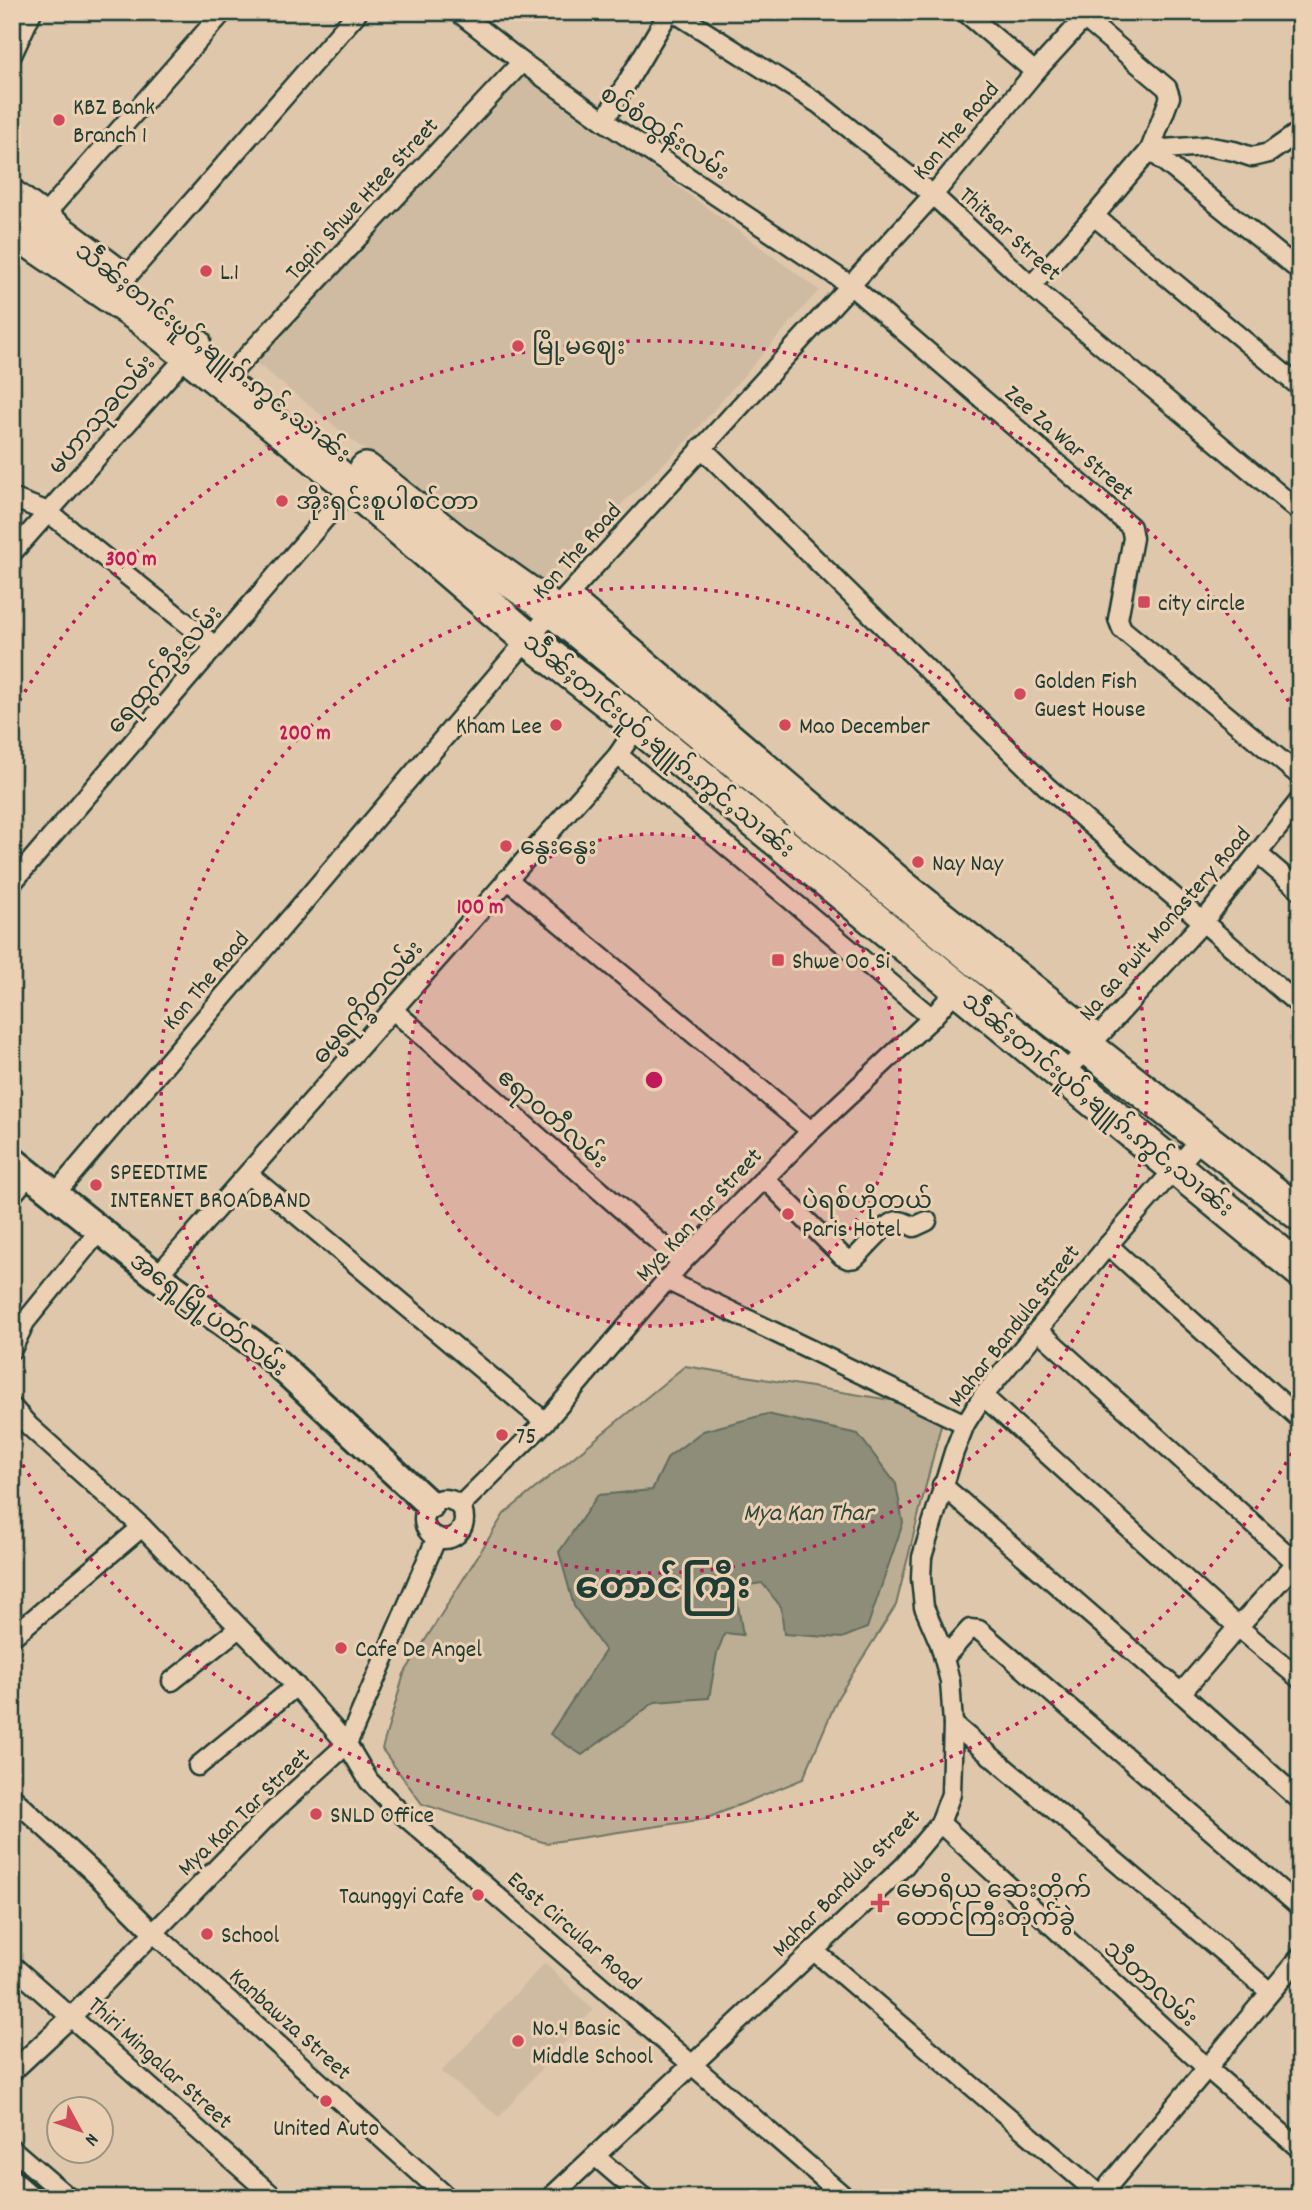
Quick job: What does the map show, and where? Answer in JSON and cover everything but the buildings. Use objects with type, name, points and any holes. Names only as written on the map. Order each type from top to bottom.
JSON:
[{"type":"highway","name":"သဵႅၼ်ႈတၢင်းပူဝ်ႇၶျူၵ်ႉဢွင်ႇသၢၼ်း","points":[[12,197],[27,223],[141,317],[236,368],[455,541],[562,603],[978,961],[1093,1042],[1202,1138],[1300,1214]]},
{"type":"highway","name":"သဵႅၼ်ႈတၢင်းပူဝ်ႇၶျူၵ်ႉဢွင်ႇသၢၼ်း","points":[[27,223],[124,280],[194,347],[528,639],[638,725],[1300,1270]]},
{"type":"street","points":[[12,55],[32,12]]},
{"type":"street","points":[[27,223],[223,12]]},
{"type":"street","points":[[124,280],[358,12]]},
{"type":"street","name":"စဝ်စံထွန်းလမ်း","points":[[458,12],[604,121],[850,285]]},
{"type":"street","points":[[604,121],[668,12]]},
{"type":"street","name":"Thitsar Street","points":[[674,12],[819,104],[933,195],[1031,286],[1300,512]]},
{"type":"street","points":[[965,12],[1035,72]]},
{"type":"street","points":[[1031,286],[1150,150],[1170,97],[1167,89],[1087,14]]},
{"type":"street","name":"Kon The Road","points":[[55,1194],[528,639],[933,195],[1087,14]]},
{"type":"street","name":"Tapin Shwe Htee Street","points":[[236,368],[522,62]]},
{"type":"street","points":[[1150,150],[1206,146],[1252,157],[1269,153],[1300,134]]},
{"type":"street","points":[[1150,150],[1300,271]]},
{"type":"street","points":[[1094,216],[1300,387]]},
{"type":"street","name":"Zee Za War Street","points":[[850,285],[1131,527],[1133,538],[1118,619],[1122,629],[1300,776]]},
{"type":"street","name":"မဟာသုခလမ်း","points":[[12,553],[194,347]]},
{"type":"street","points":[[701,447],[1046,786],[1300,1006]]},
{"type":"street","name":"ရေထွက်ဦးလမ်း","points":[[12,883],[352,487]]},
{"type":"street","points":[[12,498],[48,512],[215,646]]},
{"type":"street","points":[[562,603],[909,883],[1093,1042]]},
{"type":"street","name":"ဓမ္မရက္ခိတလမ်း","points":[[156,1276],[618,755],[638,725]]},
{"type":"street","points":[[618,755],[932,1017]]},
{"type":"street","name":"Na Ga Pwit Monastery Road","points":[[1062,1076],[1203,922],[1300,800]]},
{"type":"street","points":[[1258,854],[1300,890]]},
{"type":"street","points":[[508,878],[811,1131]]},
{"type":"street","name":"Mya Kan Tar Street","points":[[460,1506],[545,1422],[682,1262],[811,1131],[932,1017],[978,961]]},
{"type":"street","name":"ဧရာဝတီလမ်း","points":[[393,1010],[682,1262]]},
{"type":"street","name":"Mahar Bandula Street","points":[[550,2198],[904,1866],[940,1823],[951,1794],[953,1724],[950,1681],[940,1644],[924,1607],[922,1558],[942,1485],[965,1424],[983,1396],[1108,1245],[1202,1138]]},
{"type":"street","points":[[12,1195],[21,1167]]},
{"type":"street","name":"အရှေ့မြို့ပတ်လမ်း","points":[[21,1167],[156,1276],[265,1352],[430,1505]]},
{"type":"street","points":[[248,1174],[545,1422]]},
{"type":"street","points":[[764,1178],[848,1259],[855,1258],[894,1222],[902,1221],[914,1227],[927,1221]]},
{"type":"street","points":[[12,1349],[25,1322],[100,1230]]},
{"type":"street","points":[[1108,1245],[1300,1419]]},
{"type":"street","points":[[666,1280],[965,1424]]},
{"type":"street","points":[[1038,1330],[1298,1564],[1238,1627],[1181,1693]]},
{"type":"street","points":[[983,1396],[1238,1627],[1300,1679]]},
{"type":"street","name":"East Circular Road","points":[[12,1407],[29,1426],[142,1527],[296,1686],[347,1744],[369,1781],[402,1814],[846,2198]]},
{"type":"street","points":[[942,1485],[1300,1800]]},
{"type":"street","points":[[442,1499],[449,1499],[460,1506],[464,1519],[460,1531],[449,1538],[437,1537],[427,1529],[426,1510],[430,1505],[442,1499]]},
{"type":"street","points":[[12,1637],[142,1527]]},
{"type":"street","name":"Mya Kan Tar Street","points":[[12,2072],[72,2016],[268,1816],[347,1744],[437,1537]]},
{"type":"street","points":[[172,1681],[239,1628]]},
{"type":"street","points":[[944,1658],[970,1629],[979,1630],[1300,1907]]},
{"type":"street","points":[[198,1766],[296,1686]]},
{"type":"street","points":[[953,1724],[1270,1992]]},
{"type":"street","name":"Kanbawza Street","points":[[12,1797],[154,1933],[448,2198]]},
{"type":"street","name":"သီတာလမ်း","points":[[940,1823],[1207,2068],[1300,2149]]},
{"type":"street","points":[[813,1950],[1100,2197],[1300,1957]]},
{"type":"street","name":"Thiri Mingalar Street","points":[[12,1965],[275,2198]]},
{"type":"street","points":[[12,2149],[69,2198]]},
{"type":"street","points":[[595,2156],[644,2198]]},
{"type":"street","points":[[12,2179],[34,2198]]},
{"type":"shaded area","points":[[520,71],[819,290],[683,445],[535,587],[254,361]]},
{"type":"shaded area","points":[[685,1366],[945,1409],[896,1605],[838,1697],[803,1779],[705,1819],[546,1843],[422,1804],[382,1749],[404,1674],[504,1514]]},
{"type":"shaded area","name":"No.4 Basic Middle School","points":[[545,1963],[593,2010],[499,2117],[441,2072]]},
{"type":"water","name":"Mya Kan Thar","points":[[767,1414],[858,1434],[896,1484],[903,1523],[867,1628],[842,1638],[784,1634],[781,1607],[762,1583],[735,1587],[743,1635],[725,1633],[717,1653],[709,1698],[655,1702],[582,1755],[550,1734],[605,1651],[574,1606],[559,1552],[598,1495],[652,1490],[668,1457],[703,1431]]},
{"type":"place","name":"KBZ Bank Branch 1","points":[[59,120]]},
{"type":"place","name":"L.1","points":[[206,271]]},
{"type":"place","name":"မြို့မဈေး","points":[[518,346]]},
{"type":"place","name":"အိုးရှင်းစူပါစင်တာ","points":[[282,501]]},
{"type":"place","name":"city circle","points":[[1144,602]]},
{"type":"place","name":"Golden Fish Guest House","points":[[1020,694]]},
{"type":"place","name":"Kham Lee","points":[[556,725]]},
{"type":"place","name":"Mao December","points":[[785,725]]},
{"type":"place","name":"နွေးနွေး","points":[[506,846]]},
{"type":"place","name":"Nay Nay","points":[[918,862]]},
{"type":"place","name":"Shwe Oo Si","points":[[778,960]]},
{"type":"place","name":"SPEEDTIME INTERNET BROADBAND","points":[[96,1185]]},
{"type":"place","name":"ပဲရစ်ဟိုတယ် Paris Hotel","points":[[788,1214]]},
{"type":"place","name":"75","points":[[502,1435]]},
{"type":"place","name":"Cafe De Angel","points":[[341,1648]]},
{"type":"place","name":"SNLD Office","points":[[316,1814]]},
{"type":"place","name":"Taunggyi Cafe","points":[[478,1895]]},
{"type":"place","name":"မောရိယ ဆေးတိုက် တောင်ကြီးတိုက်ခွဲ","points":[[880,1903]]},
{"type":"place","name":"School","points":[[207,1934]]},
{"type":"place","name":"No.4 Basic Middle School","points":[[518,2041]]},
{"type":"place","name":"United Auto","points":[[326,2101]]},
{"type":"district","name":"တောင်ကြီး","points":[[663,1585]]}]
